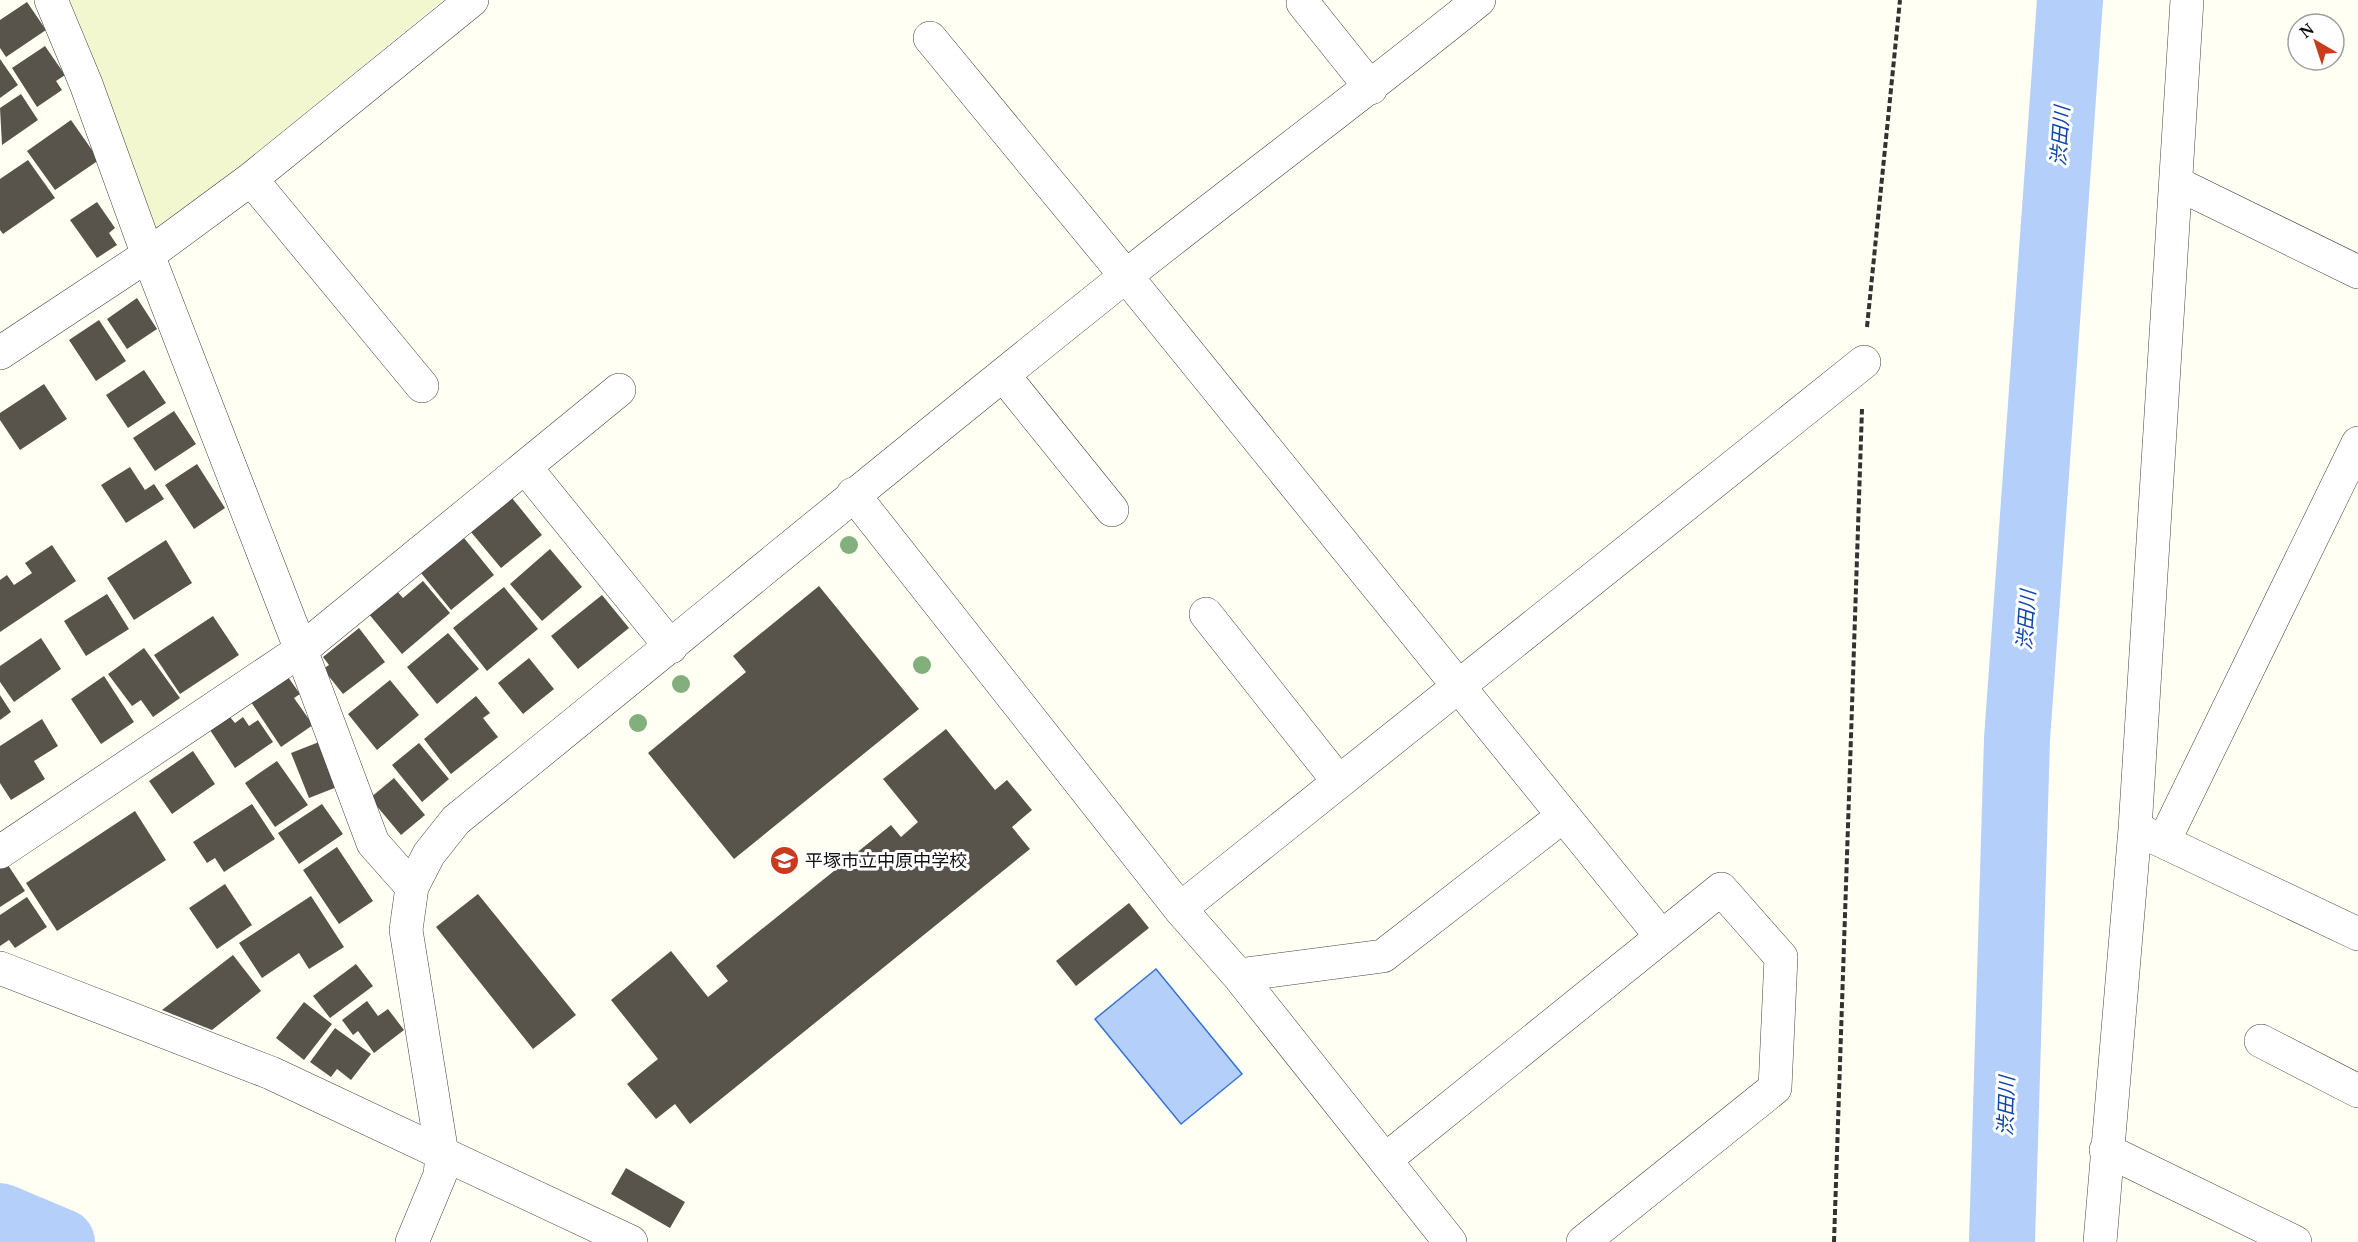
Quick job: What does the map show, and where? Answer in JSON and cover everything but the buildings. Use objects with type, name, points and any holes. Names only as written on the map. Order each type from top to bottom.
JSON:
[{"type":"street","points":[[51,0],[87,84],[148,255],[373,843],[412,887]]},
{"type":"street","points":[[0,353],[148,255],[251,179],[472,0]]},
{"type":"street","points":[[1304,0],[1304,3],[1371,88]]},
{"type":"street","points":[[412,1242],[441,1164],[406,930],[412,887],[429,854],[456,820],[671,647],[853,494],[1004,376],[1126,276],[1371,88],[1479,0]]},
{"type":"street","points":[[2100,1242],[2106,1150],[2149,835],[2176,183],[2187,0]]},
{"type":"street","points":[[930,38],[1661,936]]},
{"type":"street","points":[[251,179],[422,386]]},
{"type":"street","points":[[2176,183],[2358,272]]},
{"type":"street","points":[[1180,909],[1457,685],[1864,362]]},
{"type":"street","points":[[1004,376],[1112,510]]},
{"type":"street","points":[[0,852],[301,650],[619,390]]},
{"type":"street","points":[[2149,835],[2358,443]]},
{"type":"street","points":[[525,468],[671,647]]},
{"type":"street","points":[[853,494],[1180,909],[1238,975],[1450,1242]]},
{"type":"street","points":[[1206,614],[1339,782]]},
{"type":"street","points":[[1238,975],[1383,956],[1563,816]]},
{"type":"street","points":[[2149,835],[2358,934]]},
{"type":"street","points":[[1385,1160],[1721,889],[1781,957],[1775,1088],[1583,1242]]},
{"type":"street","points":[[0,968],[271,1073],[441,1164],[631,1242]]},
{"type":"street","points":[[2261,1041],[2358,1090]]},
{"type":"street","points":[[2106,1150],[2295,1242]]},
{"type":"path","points":[[1834,1242],[1864,362],[1900,0]]},
{"type":"green space","points":[[64,0],[443,0],[155,236]]},
{"type":"water","points":[[1156,969],[1242,1074],[1181,1124],[1095,1019]]},
{"type":"waterway","name":"渋田川","points":[[2002,1242],[2017,739],[2070,0]]},
{"type":"waterway","points":[[0,1216],[62,1242]]},
{"type":"place","name":"平塚市立中原中学校","points":[[784,861]]}]
